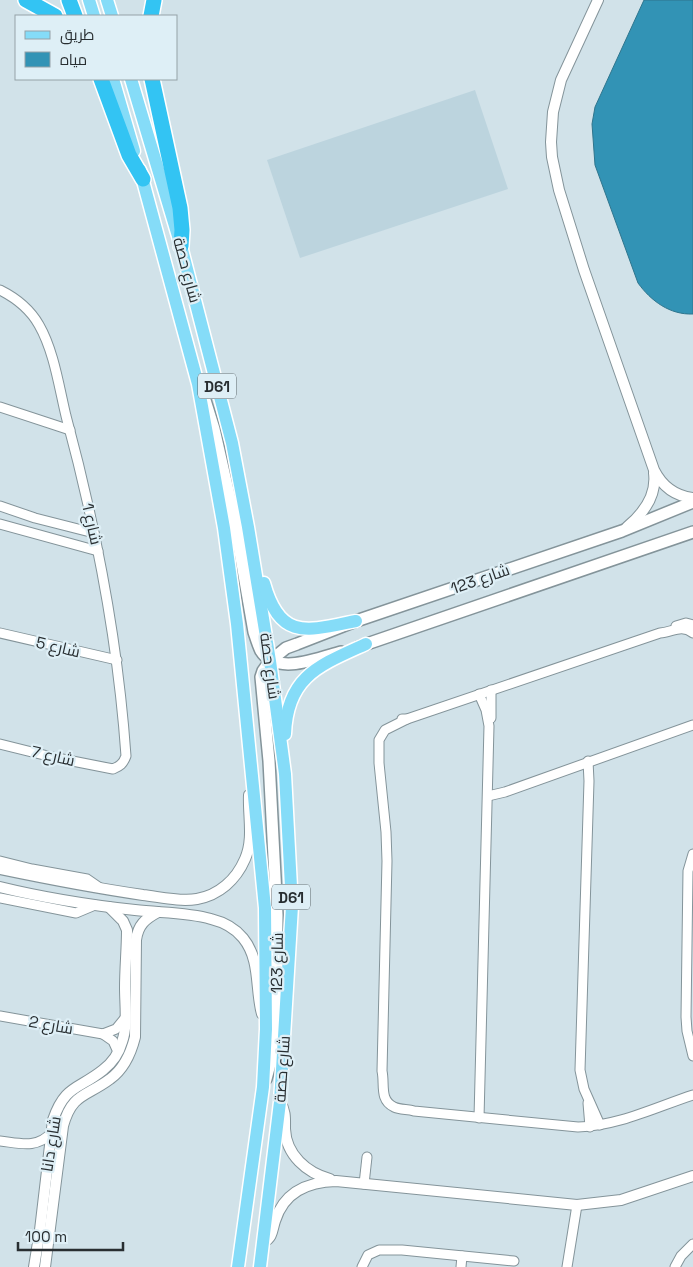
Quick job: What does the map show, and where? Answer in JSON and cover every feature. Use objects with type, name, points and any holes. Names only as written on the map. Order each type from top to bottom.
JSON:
[{"type":"highway","points":[[26,0],[53,15]]},
{"type":"highway","points":[[69,0],[76,15]]},
{"type":"highway","points":[[151,15],[154,0]]},
{"type":"highway","points":[[101,80],[129,155],[143,179]]},
{"type":"highway","points":[[152,80],[180,208],[181,246]]},
{"type":"main road","points":[[89,0],[94,15]]},
{"type":"main road","points":[[108,0],[112,15]]},
{"type":"main road","name":"شارع حصة","points":[[113,80],[143,179],[198,384],[224,528],[236,614],[265,908],[266,1029],[262,1087],[238,1267]]},
{"type":"main road","name":"شارع حصة","points":[[131,80],[181,246],[232,443],[270,660],[285,774],[292,906],[280,1102],[260,1267]]},
{"type":"main road","points":[[198,384],[210,414],[234,512],[254,632],[260,650],[270,660]]},
{"type":"main road","name":"شارع 123","points":[[262,1087],[272,1060],[277,994],[278,915],[270,761],[261,677],[270,660],[286,648],[356,621],[622,531],[693,502]]},
{"type":"main road","points":[[248,528],[267,595],[278,616],[296,627],[310,630],[356,621]]},
{"type":"main road","name":"شارع 123","points":[[270,660],[294,664],[302,663],[366,644],[693,532]]},
{"type":"main road","points":[[285,774],[287,713],[292,696],[302,681],[315,669],[366,644]]},
{"type":"street","points":[[598,0],[561,80],[553,112],[552,157],[559,190],[584,270],[654,470],[657,477],[667,488],[681,496],[693,498]]},
{"type":"street","name":"شارع 1","points":[[0,290],[21,303],[38,323],[48,347],[70,430],[98,551],[117,660],[126,756],[119,767],[113,769],[106,768]]},
{"type":"street","points":[[0,407],[70,430]]},
{"type":"street","points":[[622,531],[640,516],[648,504],[654,484],[654,470]]},
{"type":"street","points":[[0,506],[36,518],[94,533]]},
{"type":"street","points":[[0,524],[98,551]]},
{"type":"street","points":[[660,633],[683,623],[693,625]]},
{"type":"street","points":[[693,633],[687,629],[680,628],[660,633],[382,727],[376,733],[375,740],[379,763],[387,854],[382,1071],[379,1095],[383,1106],[393,1111],[414,1111],[566,1127],[590,1127],[693,1094]]},
{"type":"street","name":"شارع 5","points":[[0,633],[117,660]]},
{"type":"street","points":[[479,1118],[489,726],[492,708],[491,690]]},
{"type":"street","points":[[479,694],[486,710],[489,726]]},
{"type":"street","points":[[488,791],[505,792],[693,725]]},
{"type":"street","name":"شارع 7","points":[[0,744],[106,768]]},
{"type":"street","points":[[588,761],[589,780],[580,1060],[582,1079],[600,1125]]},
{"type":"street","points":[[577,766],[585,784],[587,799]]},
{"type":"street","points":[[0,870],[100,889],[184,900],[209,895],[225,886],[239,871],[245,859],[249,846],[249,802],[252,772]]},
{"type":"street","points":[[693,854],[688,871],[691,949],[686,1017],[688,1038],[693,1056]]},
{"type":"street","points":[[0,861],[32,869],[86,878],[100,889]]},
{"type":"street","points":[[0,876],[28,881],[43,878]]},
{"type":"street","points":[[0,887],[95,905],[209,918],[222,922],[243,938],[250,948],[255,961],[261,1011],[266,1029]]},
{"type":"street","points":[[0,898],[76,913],[95,905]]},
{"type":"street","name":"شارع دانا","points":[[45,1267],[66,1115],[72,1104],[81,1096],[111,1079],[127,1060],[135,1037],[126,930],[123,921],[109,907]]},
{"type":"street","name":"شارع دانا","points":[[34,1267],[55,1114],[64,1097],[73,1088],[104,1069],[118,1052],[122,1041],[137,931],[148,918],[158,912]]},
{"type":"street","name":"شارع 2","points":[[0,1016],[103,1034]]},
{"type":"street","points":[[103,1034],[116,1029],[125,1018]]},
{"type":"street","points":[[103,1034],[113,1041],[118,1052]]},
{"type":"street","points":[[588,1098],[590,1127]]},
{"type":"street","points":[[280,1102],[285,1112],[287,1139],[294,1155],[313,1173],[336,1181],[577,1205],[621,1200],[693,1176]]},
{"type":"street","points":[[0,1142],[32,1145],[43,1141],[51,1133]]},
{"type":"street","points":[[32,1145],[48,1159]]},
{"type":"street","points":[[364,1184],[367,1157]]},
{"type":"street","points":[[264,1242],[270,1237],[278,1212],[290,1196],[312,1184],[336,1181]]},
{"type":"street","points":[[567,1267],[577,1205]]},
{"type":"street","points":[[675,1267],[681,1256],[693,1244]]},
{"type":"street","points":[[360,1267],[362,1252],[370,1246],[377,1245],[397,1247],[402,1250],[514,1261]]},
{"type":"street","points":[[461,1267],[462,1256]]},
{"type":"shaded area","points":[[475,90],[508,189],[300,258],[267,160]]},
{"type":"water","points":[[644,0],[693,0],[693,314],[677,312],[662,306],[649,296],[638,283],[595,165],[592,124],[595,107]]}]
